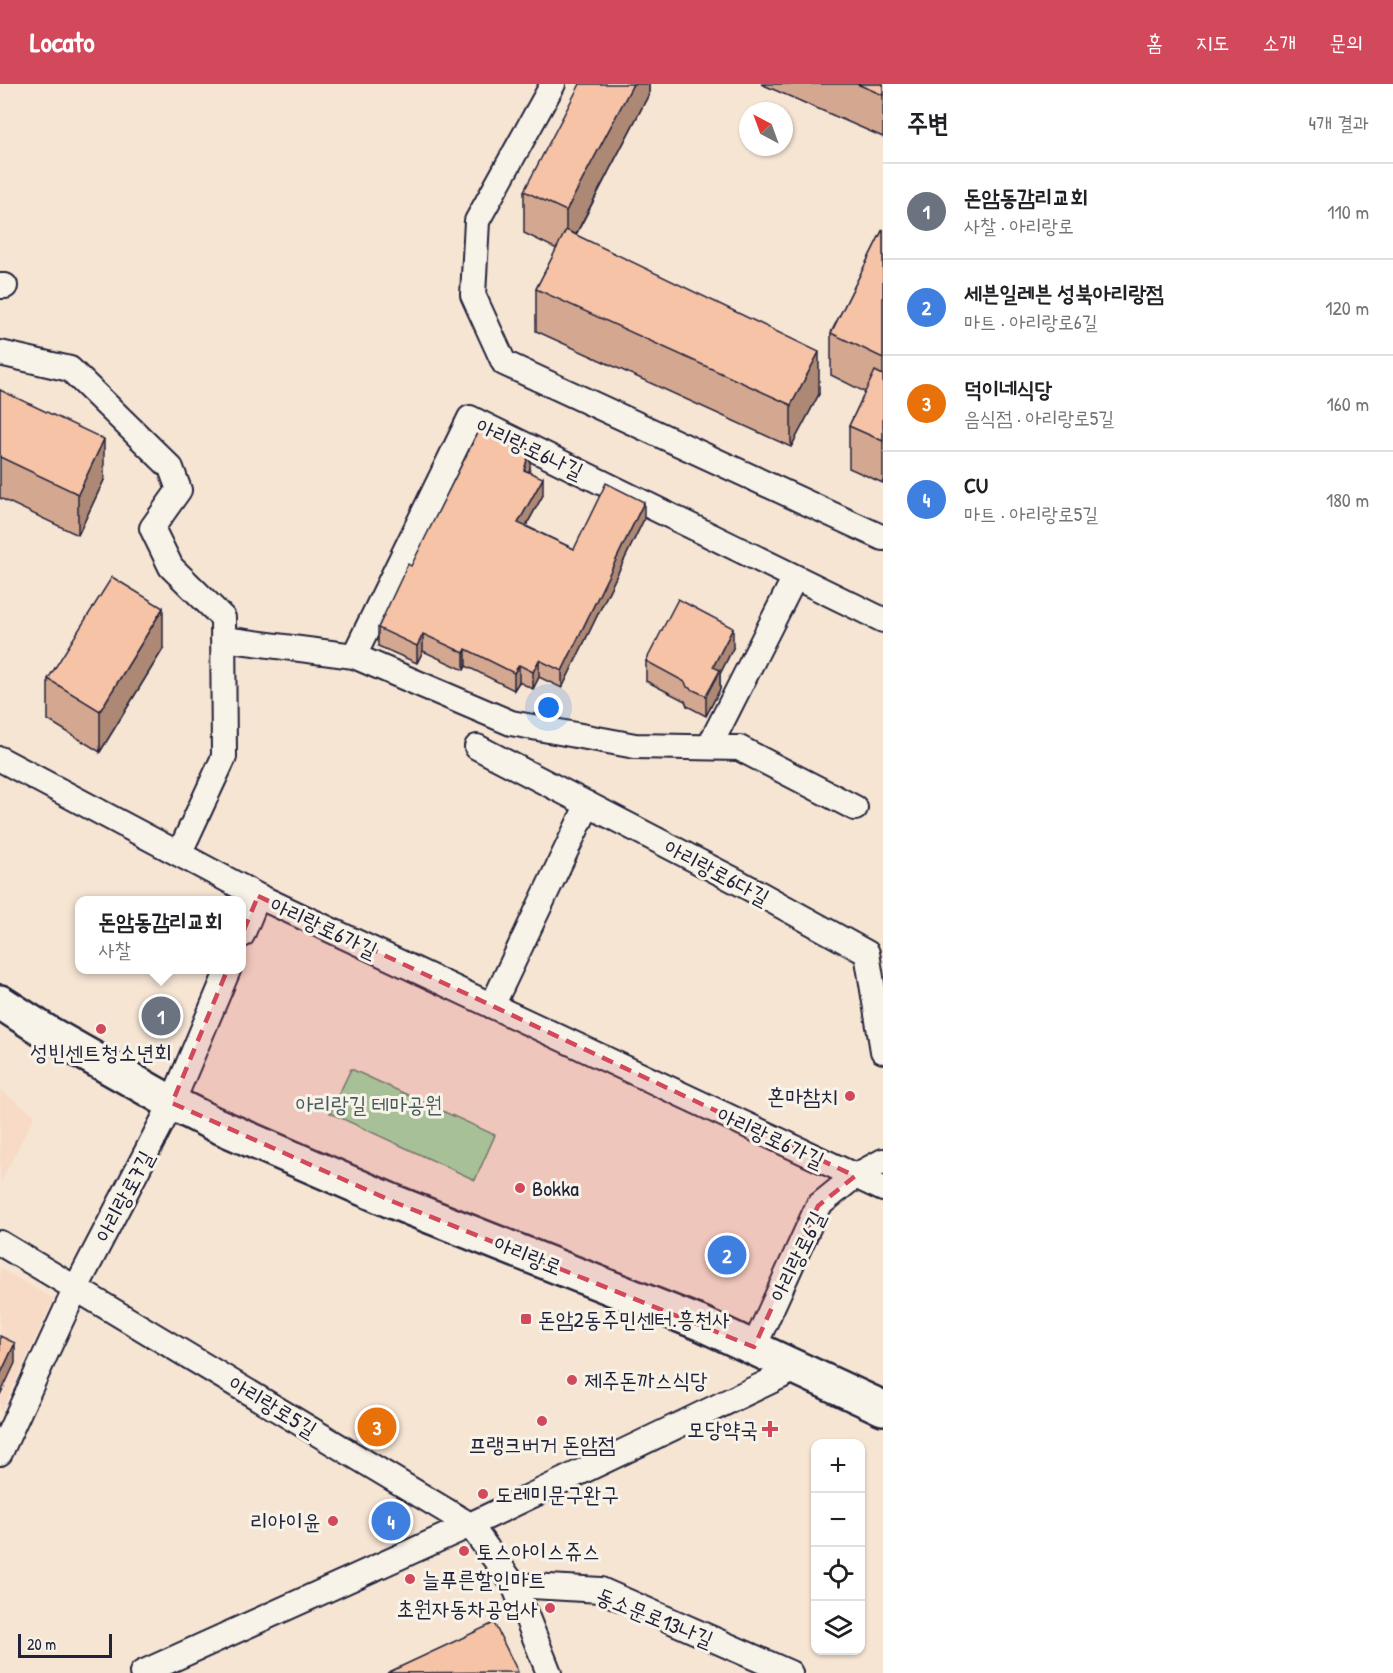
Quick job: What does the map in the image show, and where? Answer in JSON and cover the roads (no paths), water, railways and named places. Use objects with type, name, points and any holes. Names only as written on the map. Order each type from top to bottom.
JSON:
[{"type":"main road","name":"아리랑로","points":[[0,1002],[45,1031],[172,1103],[214,1124],[394,1202],[702,1324],[883,1408]]},
{"type":"street","points":[[553,84],[477,221],[473,294],[504,363],[883,538]]},
{"type":"street","points":[[0,353],[70,369],[171,468],[179,490],[152,528],[171,567],[223,618],[224,757],[178,854]]},
{"type":"street","name":"아리랑로6나길","points":[[354,656],[470,418],[883,620]]},
{"type":"street","points":[[710,747],[795,577]]},
{"type":"street","points":[[223,639],[354,656],[511,723],[635,746],[739,748],[855,808]]},
{"type":"street","name":"아리랑로6다길","points":[[477,747],[741,883],[867,953],[883,1051]]},
{"type":"street","name":"아리랑로6가길","points":[[0,759],[258,896],[883,1189]]},
{"type":"street","points":[[492,1006],[588,804]]},
{"type":"street","points":[[246,925],[258,896]]},
{"type":"street","points":[[172,1103],[226,974]]},
{"type":"street","name":"아리랑로7길","points":[[0,1453],[76,1288],[172,1103]]},
{"type":"street","name":"아리랑로6길","points":[[753,1347],[818,1206],[855,1176],[883,1161]]},
{"type":"street","points":[[0,1243],[76,1288]]},
{"type":"street","name":"아리랑로5길","points":[[76,1288],[470,1525]]},
{"type":"street","points":[[142,1673],[470,1525],[798,1368]]},
{"type":"street","points":[[470,1525],[514,1585],[549,1673]]},
{"type":"street","name":"동소문로13나길","points":[[514,1585],[601,1590],[790,1673]]},
{"type":"place","name":"돈암동감리교회","points":[[161,1016]]},
{"type":"place","name":"성빈센트청소년회","points":[[101,1029]]},
{"type":"place","name":"혼마참치","points":[[850,1096]]},
{"type":"place","name":"Bokka","points":[[520,1188]]},
{"type":"place","name":"세븐일레븐 성북아리랑점","points":[[727,1255]]},
{"type":"place","name":"돈암2동주민센터.흥천사","points":[[526,1319]]},
{"type":"place","name":"제주돈까스식당","points":[[572,1380]]},
{"type":"place","name":"프랭크버거 돈암점","points":[[542,1421]]},
{"type":"place","name":"덕이네식당","points":[[377,1427]]},
{"type":"place","name":"모당약국","points":[[770,1429]]},
{"type":"place","name":"도레미문구완구","points":[[483,1494]]},
{"type":"place","name":"리아이윤","points":[[333,1521]]},
{"type":"place","name":"CU","points":[[391,1521]]},
{"type":"place","name":"토스아이스쥬스","points":[[464,1551]]},
{"type":"place","name":"늘푸른할인마트","points":[[410,1579]]},
{"type":"place","name":"초원자동차공업사","points":[[550,1608]]},
{"type":"park label","name":"아리랑길 테마공원","points":[[369,1104]]}]
